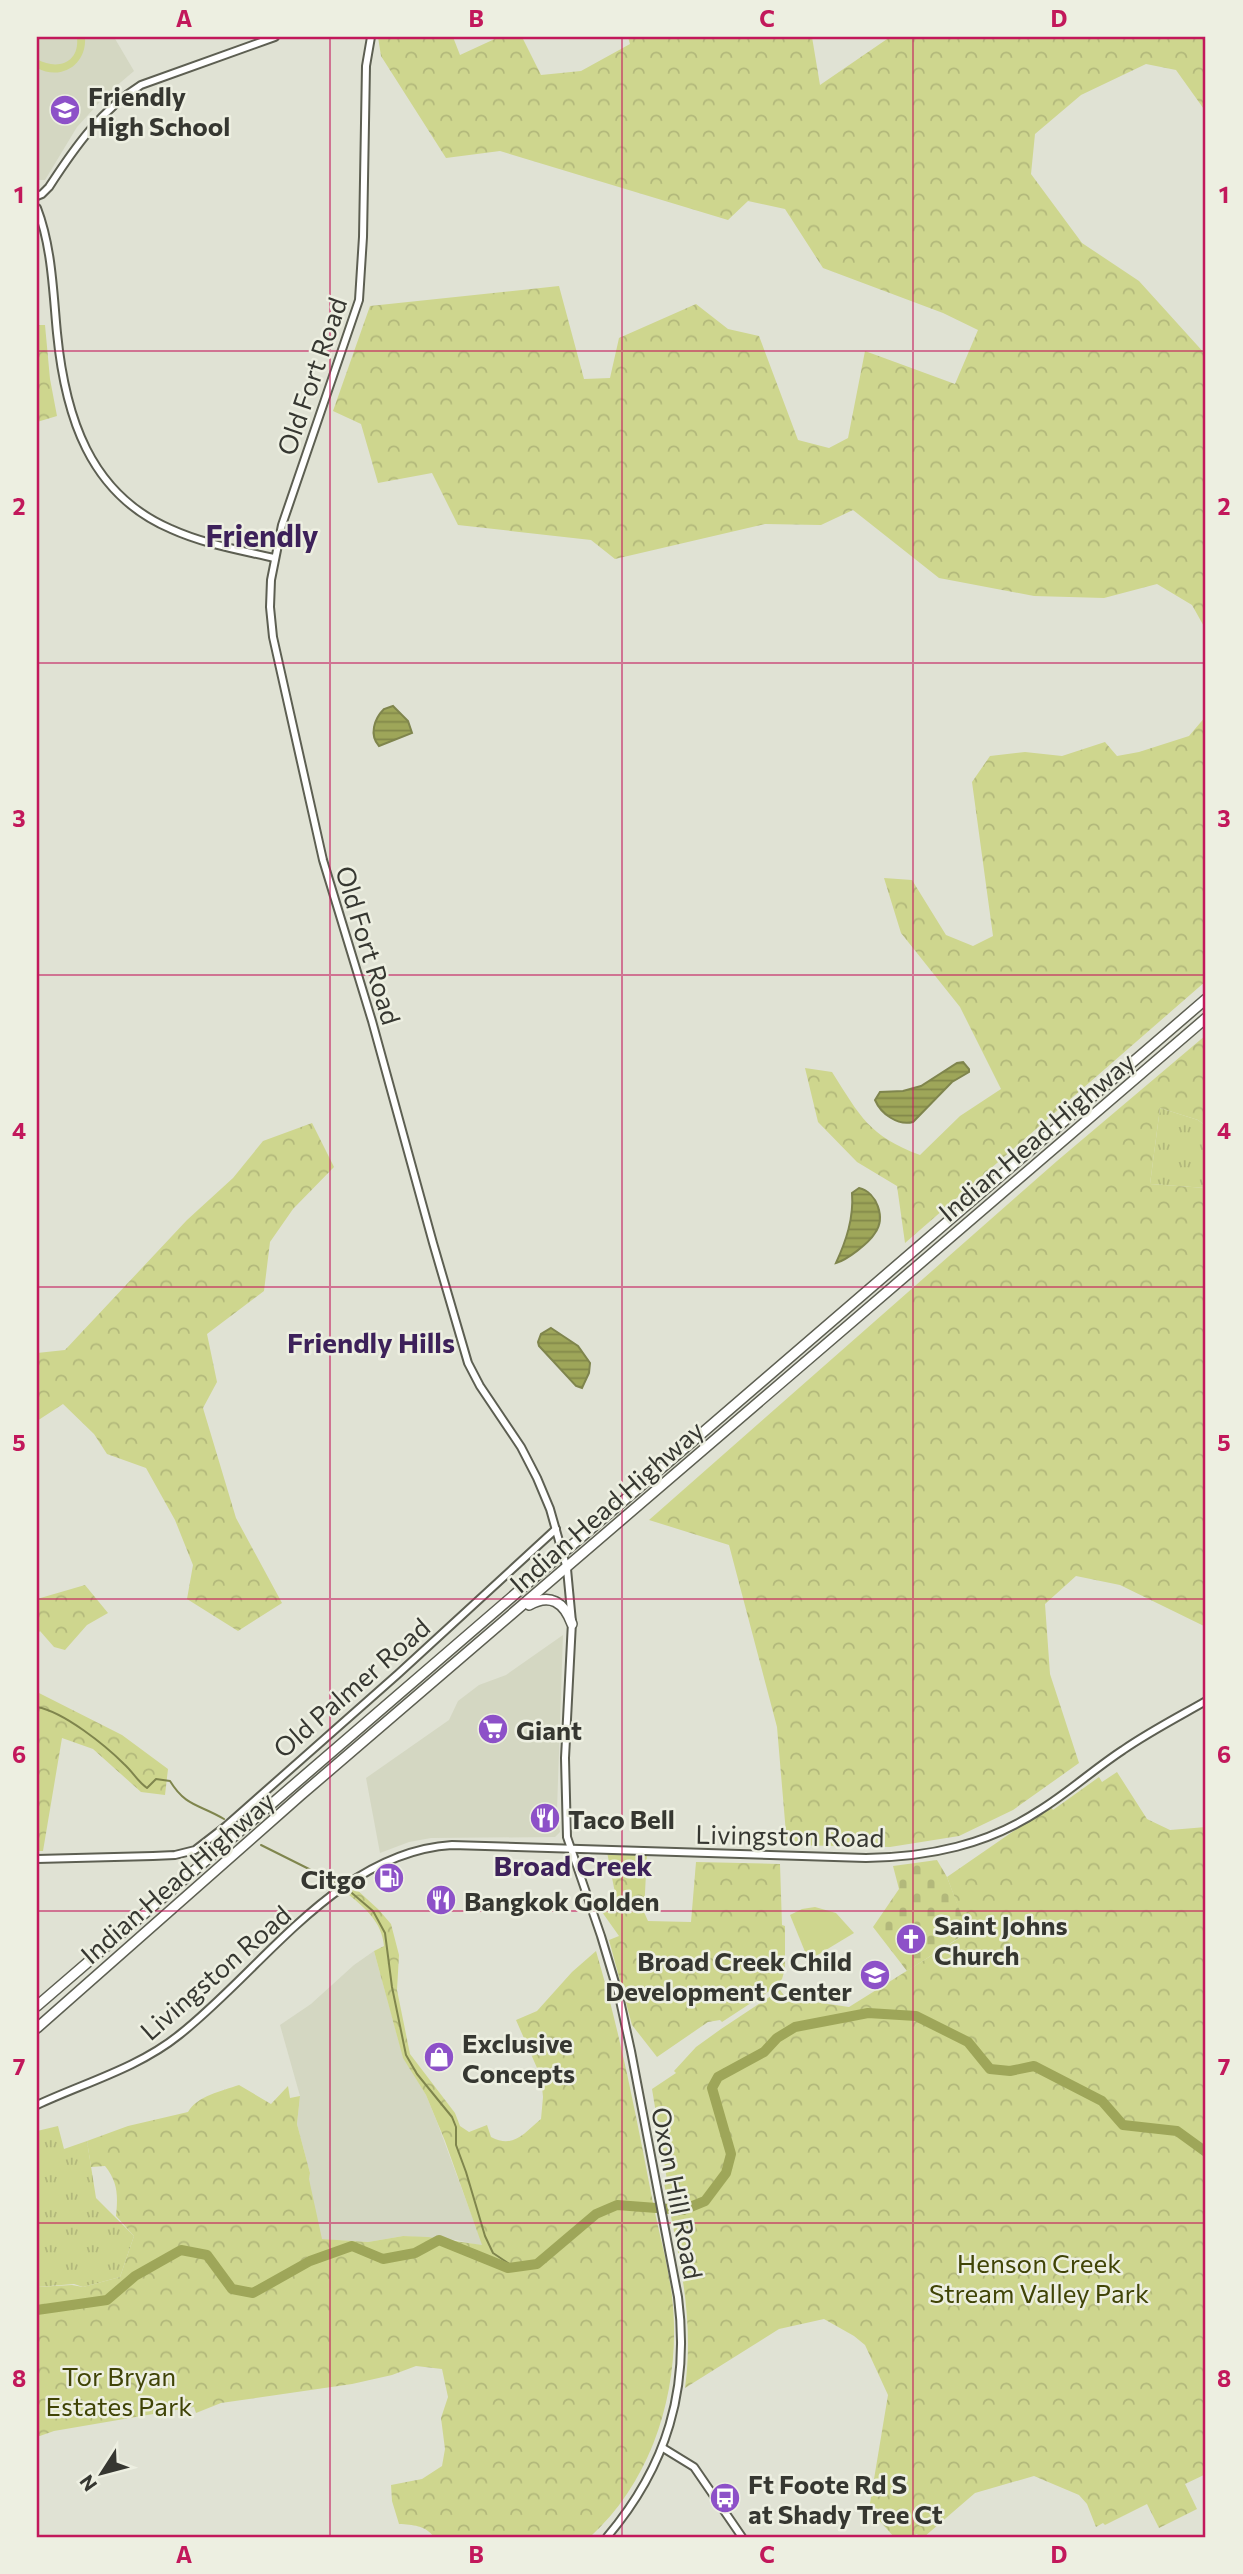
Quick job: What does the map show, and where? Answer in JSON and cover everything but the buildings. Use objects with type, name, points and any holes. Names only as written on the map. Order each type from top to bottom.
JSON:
[{"type":"highway","name":"Indian Head Highway","points":[[37,2006],[1206,999]]},
{"type":"highway","name":"Indian Head Highway","points":[[37,2028],[301,1795],[1206,1018]]},
{"type":"highway","points":[[510,1617],[532,1603],[547,1598],[559,1602],[567,1611],[572,1624]]},
{"type":"main road","points":[[37,196],[50,187],[95,123],[125,95],[159,78],[275,37]]},
{"type":"main road","name":"Old Fort Road","points":[[370,37],[366,66],[363,257],[359,300],[292,493],[274,558],[270,607],[273,637],[323,860],[395,1099],[454,1317],[475,1376],[521,1447],[546,1500],[567,1569],[572,1624],[564,1801],[566,1837],[570,1848]]},
{"type":"main road","points":[[37,208],[46,238],[65,391],[77,431],[91,459],[123,496],[159,523],[199,539],[274,558]]},
{"type":"main road","name":"Old Palmer Road","points":[[37,1859],[164,1856],[195,1850],[226,1826],[398,1674],[556,1529]]},
{"type":"main road","name":"Livingston Road","points":[[37,2105],[137,2062],[163,2047],[190,2026],[338,1889],[391,1858],[440,1846],[866,1858],[902,1857],[951,1849],[985,1839],[1019,1823],[1132,1743],[1206,1701]]},
{"type":"main road","name":"Oxon Hill Road","points":[[570,1848],[601,1936],[633,2060],[678,2297],[682,2346],[679,2386],[663,2448],[635,2501],[607,2537]]},
{"type":"main road","points":[[663,2448],[694,2467],[742,2537]]},
{"type":"shaded area","name":"Friendly High School","points":[[37,37],[114,37],[134,71],[108,93],[77,127],[45,180],[37,180]]},
{"type":"shaded area","points":[[393,706],[408,721],[412,733],[379,746],[374,737],[375,722],[384,709]]},
{"type":"shaded area","points":[[963,1062],[969,1072],[952,1082],[913,1122],[891,1118],[881,1110],[875,1100],[880,1092],[903,1091],[921,1086],[957,1063]]},
{"type":"shaded area","points":[[859,1188],[871,1195],[878,1206],[878,1227],[863,1246],[836,1263],[848,1229],[852,1193]]},
{"type":"shaded area","points":[[551,1328],[578,1346],[590,1363],[582,1388],[576,1386],[539,1346],[541,1334]]},
{"type":"shaded area","points":[[563,1635],[557,1810],[560,1832],[555,1837],[431,1838],[409,1842],[380,1853],[366,1778],[449,1720],[458,1701],[479,1685],[506,1675]]},
{"type":"shaded area","points":[[374,1951],[403,2057],[426,2095],[483,2246],[456,2240],[403,2236],[368,2242],[317,2239],[304,2201],[310,2173],[297,2124],[300,2096],[280,2025],[311,2004],[354,1965]]},
{"type":"green space","points":[[77,37],[85,37],[84,47],[82,55],[71,68],[55,73],[37,68],[37,59],[45,63],[59,64],[71,59],[77,46]]},
{"type":"green space","points":[[378,37],[453,37],[460,55],[499,37],[522,37],[541,75],[581,71],[630,44],[628,37],[812,37],[820,85],[890,37],[1206,37],[1206,112],[1176,70],[1146,64],[1081,95],[1035,134],[1031,174],[1082,243],[1139,281],[1206,355],[1206,630],[1192,605],[1157,584],[1104,598],[1034,596],[939,578],[853,510],[821,525],[765,524],[615,559],[591,540],[458,525],[432,473],[378,483],[361,424],[333,411],[370,306],[559,286],[584,379],[610,378],[619,338],[696,304],[728,329],[759,336],[798,440],[829,448],[848,438],[865,351],[955,384],[978,330],[943,313],[823,268],[785,209],[748,201],[728,220],[500,151],[446,158],[381,56]]},
{"type":"green space","points":[[37,325],[45,325],[50,379],[57,416],[37,422]]},
{"type":"green space","points":[[1206,716],[1206,981],[905,1243],[897,1186],[857,1162],[818,1122],[805,1068],[832,1072],[867,1123],[889,1140],[920,1155],[960,1116],[1001,1089],[960,1007],[901,933],[884,878],[912,880],[946,935],[973,946],[993,936],[972,782],[990,756],[1025,752],[1062,756],[1105,742],[1117,756],[1139,752],[1189,736]]},
{"type":"green space","points":[[1206,1035],[1206,1126],[1198,1120],[1160,1108],[1150,1184],[1206,1188],[1206,1627],[1120,1585],[1076,1576],[1045,1604],[1050,1674],[1079,1763],[1013,1810],[959,1836],[890,1847],[787,1845],[777,1727],[729,1545],[649,1520],[1057,1161]]},
{"type":"green space","points":[[1160,1108],[1198,1120],[1206,1126],[1206,1188],[1150,1184]]},
{"type":"green space","points":[[312,1123],[334,1167],[293,1209],[270,1242],[264,1291],[207,1334],[217,1382],[203,1408],[236,1518],[282,1603],[238,1631],[187,1599],[193,1565],[175,1520],[146,1468],[107,1454],[94,1434],[63,1404],[37,1421],[37,1353],[65,1350],[187,1220],[233,1178],[263,1141]]},
{"type":"green space","points":[[85,1585],[108,1613],[87,1625],[65,1650],[54,1647],[40,1631],[37,1635],[37,1599]]},
{"type":"green space","points":[[37,1692],[122,1735],[168,1769],[165,1795],[141,1792],[93,1749],[62,1738],[43,1851],[37,1851]]},
{"type":"green space","name":"Henson Creek Stream Valley Park","points":[[1117,1772],[1147,1819],[1170,1830],[1206,1827],[1206,2474],[1185,2484],[1197,2509],[1159,2528],[1147,2504],[1096,2527],[1087,2504],[1079,2495],[1034,2476],[975,2493],[924,2537],[916,2534],[914,2537],[894,2537],[869,2509],[888,2395],[865,2345],[854,2336],[824,2319],[779,2329],[685,2388],[688,2340],[685,2294],[668,2202],[669,2193],[666,2193],[664,2183],[667,2180],[652,2089],[676,2073],[674,2071],[696,2047],[780,1990],[789,2002],[794,1999],[849,2007],[961,1937],[961,1915],[947,1877],[1050,1806],[1053,1810],[1099,1777],[1102,1782]]},
{"type":"green space","points":[[607,1852],[647,1854],[644,1912],[648,1921],[691,1922],[696,1862],[780,1864],[782,1925],[785,1926],[785,1969],[782,1979],[774,1988],[722,2022],[708,2022],[657,2057],[632,2025],[609,1940],[619,1936],[602,1912],[616,1898]]},
{"type":"green space","points":[[937,1860],[947,1877],[968,1932],[907,1971],[873,1927],[899,1889],[893,1866]]},
{"type":"green space","name":"Tor Bryan Estates Park","points":[[355,1888],[391,1924],[399,1955],[397,1990],[410,2054],[455,2113],[460,2126],[469,2132],[487,2125],[491,2137],[499,2140],[518,2138],[541,2119],[541,2077],[516,2020],[537,2011],[572,1972],[596,1951],[634,2105],[672,2296],[674,2329],[668,2394],[648,2457],[613,2513],[590,2537],[434,2537],[423,2528],[399,2524],[392,2501],[391,2485],[422,2479],[442,2466],[445,2449],[441,2418],[448,2397],[442,2369],[416,2366],[392,2375],[352,2384],[221,2403],[196,2413],[194,2407],[54,2431],[37,2437],[37,2287],[83,2287],[120,2277],[134,2236],[116,2216],[116,2190],[109,2172],[105,2166],[91,2167],[87,2141],[128,2126],[188,2112],[204,2098],[239,2085],[271,2104],[288,2086],[290,2098],[300,2096],[297,2124],[310,2173],[322,2239],[368,2242],[403,2236],[482,2245],[426,2095],[403,2058],[374,1951],[384,1946],[383,1937],[372,1916],[348,1894]]},
{"type":"green space","points":[[815,1907],[836,1913],[854,1933],[808,1959],[790,1915]]},
{"type":"green space","points":[[58,2126],[64,2149],[87,2141],[96,2198],[134,2236],[120,2277],[83,2287],[74,2284],[37,2287],[37,2131]]},
{"type":"green space","points":[[82,2371],[100,2382],[93,2394],[75,2384]]},
{"type":"waterway","points":[[37,1707],[59,1715],[84,1730],[116,1756],[147,1788],[156,1779],[170,1781],[182,1796],[224,1819]]},
{"type":"waterway","points":[[261,1845],[341,1885]]},
{"type":"waterway","points":[[346,1888],[373,1911],[385,1933],[392,1987],[406,2055],[417,2074],[452,2117],[456,2127],[456,2145],[485,2236],[493,2253],[514,2267]]},
{"type":"waterway","name":"Broad Creek","points":[[37,2310],[107,2300],[135,2276],[181,2250],[207,2255],[232,2289],[253,2293],[310,2261],[352,2246],[383,2259],[415,2253],[439,2240],[508,2268],[537,2264],[596,2214],[617,2205],[683,2210],[705,2201],[726,2173],[731,2154],[712,2088],[718,2077],[764,2052],[777,2038],[795,2027],[868,2013],[916,2016],[968,2042],[990,2069],[1010,2071],[1034,2066],[1102,2101],[1123,2125],[1177,2131],[1206,2152]]},
{"type":"place","name":"Friendly High School","points":[[65,110]]},
{"type":"place","name":"Giant","points":[[493,1729]]},
{"type":"place","name":"Taco Bell","points":[[545,1818]]},
{"type":"place","name":"Citgo","points":[[389,1878]]},
{"type":"place","name":"Bangkok Golden","points":[[441,1900]]},
{"type":"place","name":"Saint Johns Church","points":[[911,1939]]},
{"type":"place","name":"Broad Creek Child Development Center","points":[[875,1975]]},
{"type":"place","name":"Exclusive Concepts","points":[[439,2057]]},
{"type":"place","name":"Ft Foote Rd S at Shady Tree Ct","points":[[725,2498]]},
{"type":"district","name":"Friendly","points":[[262,534]]},
{"type":"district","name":"Friendly Hills","points":[[371,1342]]},
{"type":"district","name":"Broad Creek","points":[[573,1865]]}]
